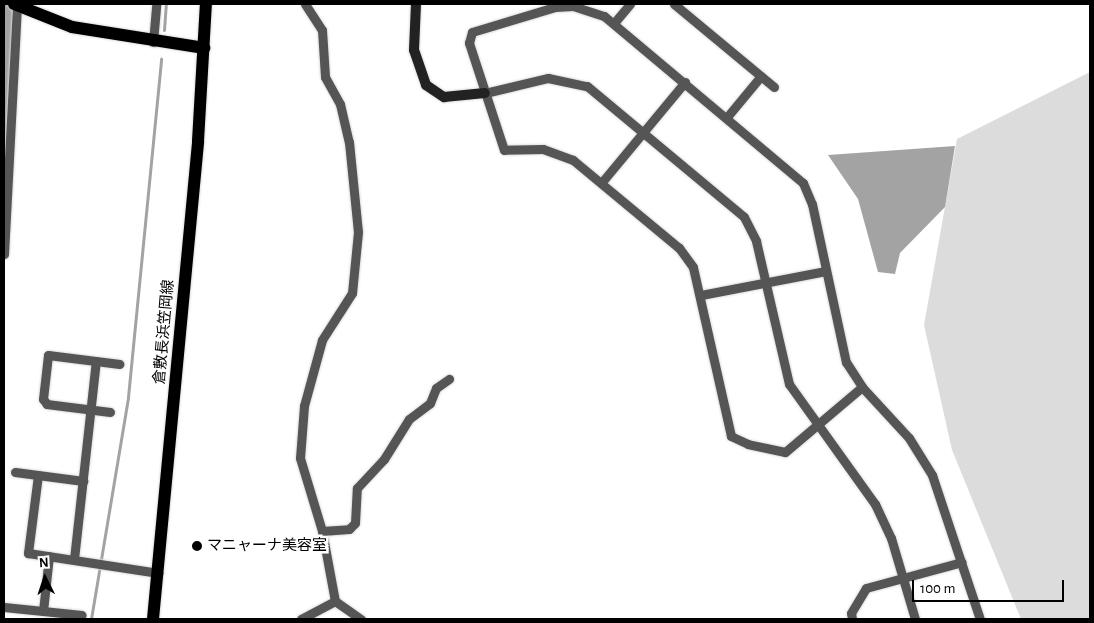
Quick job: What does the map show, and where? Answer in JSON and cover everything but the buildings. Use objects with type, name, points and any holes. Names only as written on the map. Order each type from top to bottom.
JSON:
[{"type":"main road","name":"倉敷長浜笠岡線","points":[[153,619],[204,48],[206,4]]},
{"type":"main road","points":[[19,5],[72,27],[153,42],[204,48]]},
{"type":"street","points":[[153,42],[156,4]]},
{"type":"street","points":[[305,4],[322,30],[325,77],[340,104],[356,179],[357,223],[352,293],[322,340],[299,441],[322,531],[335,601],[360,619]]},
{"type":"street","points":[[416,4],[414,50],[426,85],[444,97],[485,94],[562,78],[599,94],[645,131],[744,217],[756,241],[782,365],[817,424],[875,504],[903,578],[915,619]]},
{"type":"street","points":[[614,23],[630,4]]},
{"type":"street","points":[[674,4],[774,87]]},
{"type":"street","points":[[4,254],[19,5]]},
{"type":"street","points":[[862,387],[785,452],[748,444],[731,436],[701,295],[693,267],[679,248],[602,182],[558,152],[504,150],[469,43],[472,32],[555,7],[590,10],[614,23],[803,183],[812,204],[846,362],[862,387],[924,462],[939,490],[980,619]]},
{"type":"street","points":[[727,117],[761,76]]},
{"type":"street","points":[[602,182],[685,82]]},
{"type":"street","points":[[701,295],[826,271]]},
{"type":"street","points":[[110,412],[47,404],[43,399],[48,355],[119,364]]},
{"type":"street","points":[[74,559],[96,361]]},
{"type":"street","points":[[322,531],[349,529],[355,523],[357,488],[384,459],[409,419],[430,403],[436,388],[449,379]]},
{"type":"street","points":[[15,472],[82,481]]},
{"type":"street","points":[[38,475],[28,553],[158,573]]},
{"type":"street","points":[[43,611],[49,556]]},
{"type":"street","points":[[852,619],[851,613],[866,588],[962,562]]},
{"type":"street","points":[[301,619],[335,601]]},
{"type":"street","points":[[4,607],[32,615],[43,611],[82,615]]},
{"type":"shaded area","points":[[4,4],[12,4],[13,71],[4,183]]},
{"type":"shaded area","points":[[1090,72],[1090,619],[1021,619],[952,450],[924,325],[957,139]]},
{"type":"shaded area","points":[[955,146],[945,207],[900,253],[895,274],[878,272],[858,199],[828,155]]},
{"type":"waterway","points":[[164,30],[166,4]]},
{"type":"waterway","points":[[91,619],[128,397],[161,59]]},
{"type":"place","name":"マニャーナ美容室","points":[[197,546]]}]
